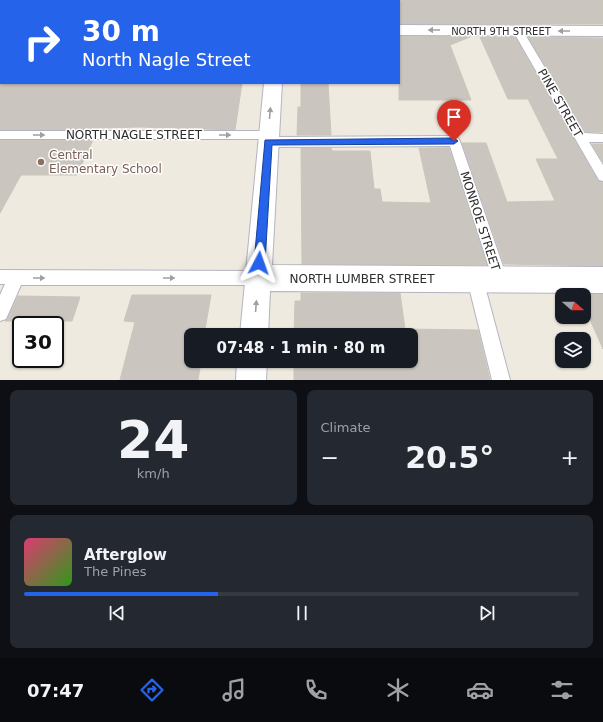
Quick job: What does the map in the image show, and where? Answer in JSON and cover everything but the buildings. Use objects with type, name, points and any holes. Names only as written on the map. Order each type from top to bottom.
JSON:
[{"type":"street","name":"NORTH 9TH STREET","points":[[400,30],[603,31]]},
{"type":"street","points":[[254,328],[272,84]]},
{"type":"street","name":"NORTH LUMBER STREET","points":[[258,278],[603,280]]},
{"type":"street","points":[[251,380],[252,368]]},
{"type":"lane","name":"PINE STREET","points":[[518,30],[603,176]]},
{"type":"lane","name":"NORTH NAGLE STREET","points":[[0,135],[454,141]]},
{"type":"lane","points":[[580,138],[603,138]]},
{"type":"lane","name":"MONROE STREET","points":[[454,141],[487,279],[501,380]]},
{"type":"lane","name":"NORTH LUMBER STREET","points":[[0,278],[258,278]]},
{"type":"lane","points":[[0,312],[16,278]]},
{"type":"place","name":"Central Elementary School","points":[[41,162]]},
{"type":"route","points":[[259,263],[268,142],[454,141]]}]
